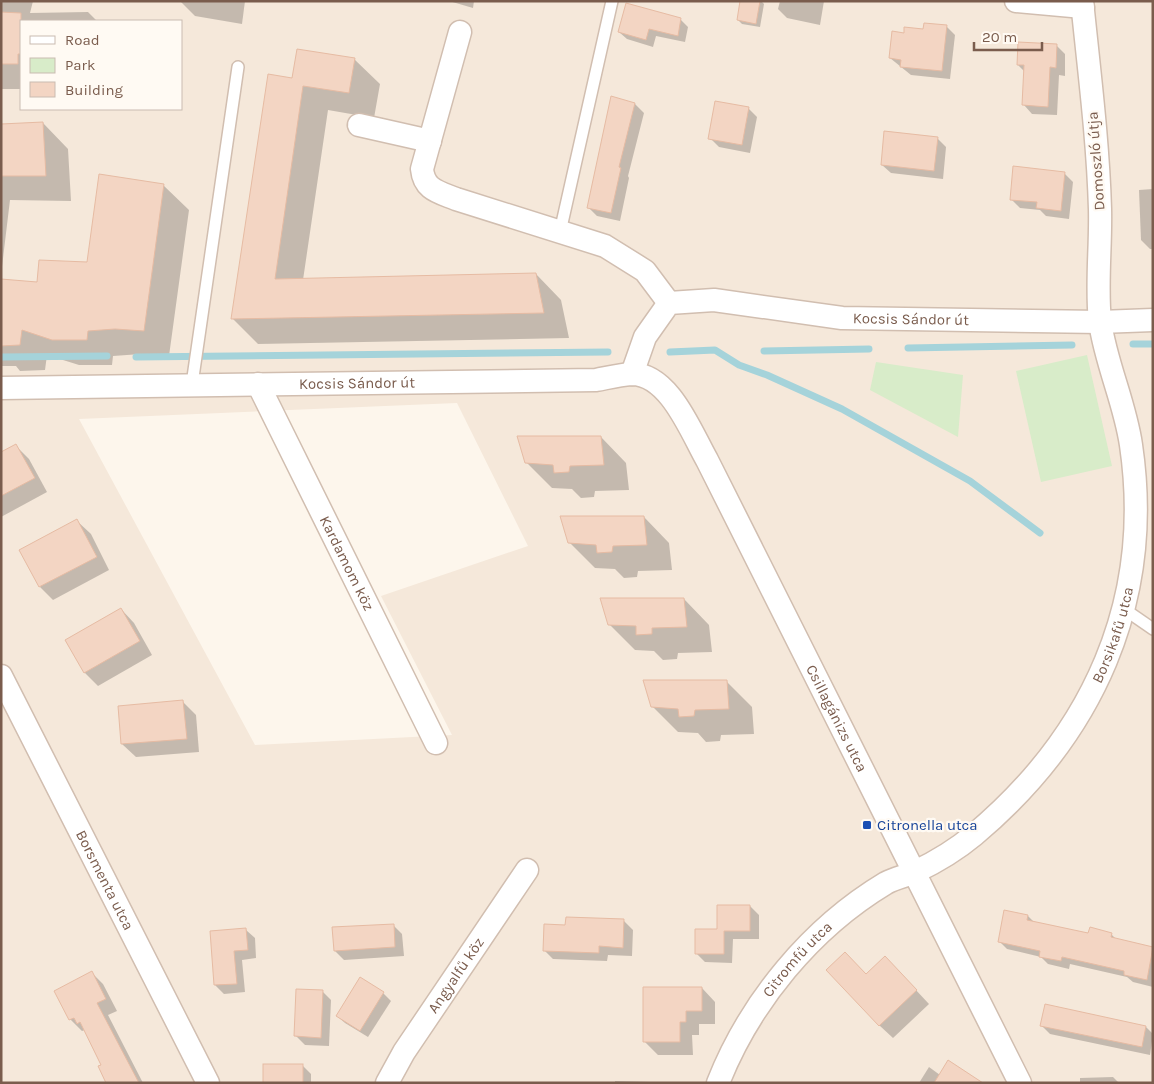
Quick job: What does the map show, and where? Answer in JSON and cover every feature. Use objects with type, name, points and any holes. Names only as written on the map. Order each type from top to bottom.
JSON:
[{"type":"street","points":[[1016,1],[1082,4]]},
{"type":"street","name":"Domoszló útja","points":[[1082,4],[1099,193],[1098,300],[1100,322]]},
{"type":"street","points":[[460,32],[422,169],[423,179],[433,190],[456,199],[605,246],[645,271],[669,303],[645,337],[632,374]]},
{"type":"street","points":[[359,124],[430,141]]},
{"type":"street","name":"Kocsis Sándor út","points":[[669,303],[714,300],[842,318],[1100,322],[1153,320]]},
{"type":"street","name":"Borsikafű utca","points":[[913,873],[943,858],[970,839],[1006,808],[1030,782],[1074,725],[1091,697],[1115,640],[1132,575],[1135,545],[1136,482],[1131,443],[1100,322]]},
{"type":"street","name":"Kocsis Sándor út","points":[[1,388],[193,377],[258,384],[596,380],[632,374]]},
{"type":"street","name":"Csillagánizs utca","points":[[632,374],[654,381],[669,394],[707,460],[1020,1083]]},
{"type":"street","name":"Kardamom köz","points":[[258,384],[436,743]]},
{"type":"street","name":"Borsmenta utca","points":[[1,676],[208,1083]]},
{"type":"street","name":"Angyalfű köz","points":[[388,1083],[404,1052],[528,870]]},
{"type":"street","name":"Citromfű utca","points":[[718,1083],[729,1055],[754,1012],[806,949],[827,928],[870,894],[889,881],[913,873]]},
{"type":"lane","points":[[560,232],[612,1]]},
{"type":"lane","points":[[193,377],[238,67]]},
{"type":"lane","points":[[1124,609],[1153,628]]},
{"type":"shaded area","points":[[1,1],[1153,1],[1153,1083],[1,1083]],"holes":[[[457,403],[528,546],[381,596],[452,735],[255,745],[79,419]]]},
{"type":"green space","points":[[1087,355],[1112,466],[1041,482],[1016,371]]},
{"type":"green space","points":[[876,362],[963,375],[958,437],[870,390]]},
{"type":"building","points":[[740,1],[760,1],[756,24],[737,20]]},
{"type":"building","points":[[626,3],[681,18],[678,36],[649,29],[646,40],[618,32]]},
{"type":"building","points":[[1,12],[21,13],[18,64],[1,64]]},
{"type":"building","points":[[924,23],[947,25],[942,71],[900,67],[901,60],[889,58],[892,31],[904,33],[904,27],[923,29]]},
{"type":"building","points":[[1018,42],[1057,44],[1056,68],[1050,67],[1048,107],[1022,105],[1024,65],[1017,65]]},
{"type":"building","points":[[297,49],[355,58],[349,93],[303,86],[275,279],[536,273],[544,313],[231,319],[268,74],[292,78]]},
{"type":"building","points":[[611,96],[635,103],[619,167],[621,168],[611,213],[587,208]]},
{"type":"building","points":[[715,101],[749,107],[742,145],[708,139]]},
{"type":"building","points":[[43,122],[46,176],[1,176],[1,124]]},
{"type":"building","points":[[884,131],[938,137],[934,171],[881,165]]},
{"type":"building","points":[[1013,166],[1065,172],[1061,211],[1036,208],[1037,202],[1010,200]]},
{"type":"building","points":[[99,174],[164,184],[144,331],[115,329],[88,331],[87,340],[52,340],[22,330],[20,345],[1,346],[1,279],[37,282],[39,260],[87,262]]},
{"type":"building","points":[[517,436],[601,436],[604,465],[570,466],[569,472],[554,473],[553,465],[525,463]]},
{"type":"building","points":[[16,444],[35,478],[1,496],[1,452]]},
{"type":"building","points":[[560,516],[644,516],[647,545],[613,546],[612,552],[597,553],[596,545],[568,543]]},
{"type":"building","points":[[77,519],[97,557],[39,587],[19,550]]},
{"type":"building","points":[[600,598],[684,598],[687,627],[652,628],[652,634],[636,635],[636,626],[608,625]]},
{"type":"building","points":[[121,608],[140,641],[84,673],[65,640]]},
{"type":"building","points":[[643,680],[727,680],[729,709],[695,710],[694,716],[679,717],[678,709],[651,707]]},
{"type":"building","points":[[183,700],[187,739],[121,744],[118,706]]},
{"type":"building","points":[[717,905],[750,905],[750,931],[724,931],[724,954],[695,954],[695,929],[717,929]]},
{"type":"building","points":[[1004,910],[1028,915],[1027,920],[1088,933],[1090,927],[1112,933],[1111,937],[1153,947],[1147,980],[1124,975],[1124,971],[1062,957],[1061,961],[1039,957],[1040,951],[998,942]]},
{"type":"building","points":[[566,917],[624,919],[623,948],[599,946],[599,953],[543,951],[544,924],[565,925]]},
{"type":"building","points":[[394,924],[395,947],[334,951],[332,927]]},
{"type":"building","points":[[246,928],[248,950],[234,951],[237,984],[214,985],[210,931]]},
{"type":"building","points":[[845,952],[866,974],[885,956],[917,990],[879,1026],[826,970]]},
{"type":"building","points":[[92,971],[106,999],[97,1003],[139,1083],[106,1083],[98,1066],[101,1065],[80,1022],[77,1024],[74,1018],[69,1020],[54,991]]},
{"type":"building","points":[[360,977],[384,992],[360,1031],[336,1016]]},
{"type":"building","points":[[643,987],[702,987],[702,1011],[686,1011],[686,1022],[680,1022],[680,1042],[643,1042]]},
{"type":"building","points":[[296,989],[323,990],[321,1038],[294,1036]]},
{"type":"building","points":[[1045,1004],[1146,1026],[1142,1047],[1040,1026]]},
{"type":"building","points":[[948,1060],[983,1083],[934,1083]]},
{"type":"building","points":[[263,1064],[303,1064],[303,1083],[263,1083]]},
{"type":"waterway","points":[[1133,344],[1153,344]]},
{"type":"waterway","points":[[908,348],[1072,345]]},
{"type":"waterway","points":[[764,351],[869,349]]},
{"type":"waterway","points":[[670,352],[715,350],[739,365],[767,375],[842,409],[970,481],[1040,533]]},
{"type":"waterway","points":[[136,357],[608,352]]},
{"type":"waterway","points":[[1,357],[107,356]]},
{"type":"place","name":"Citronella utca","points":[[867,825]]}]
